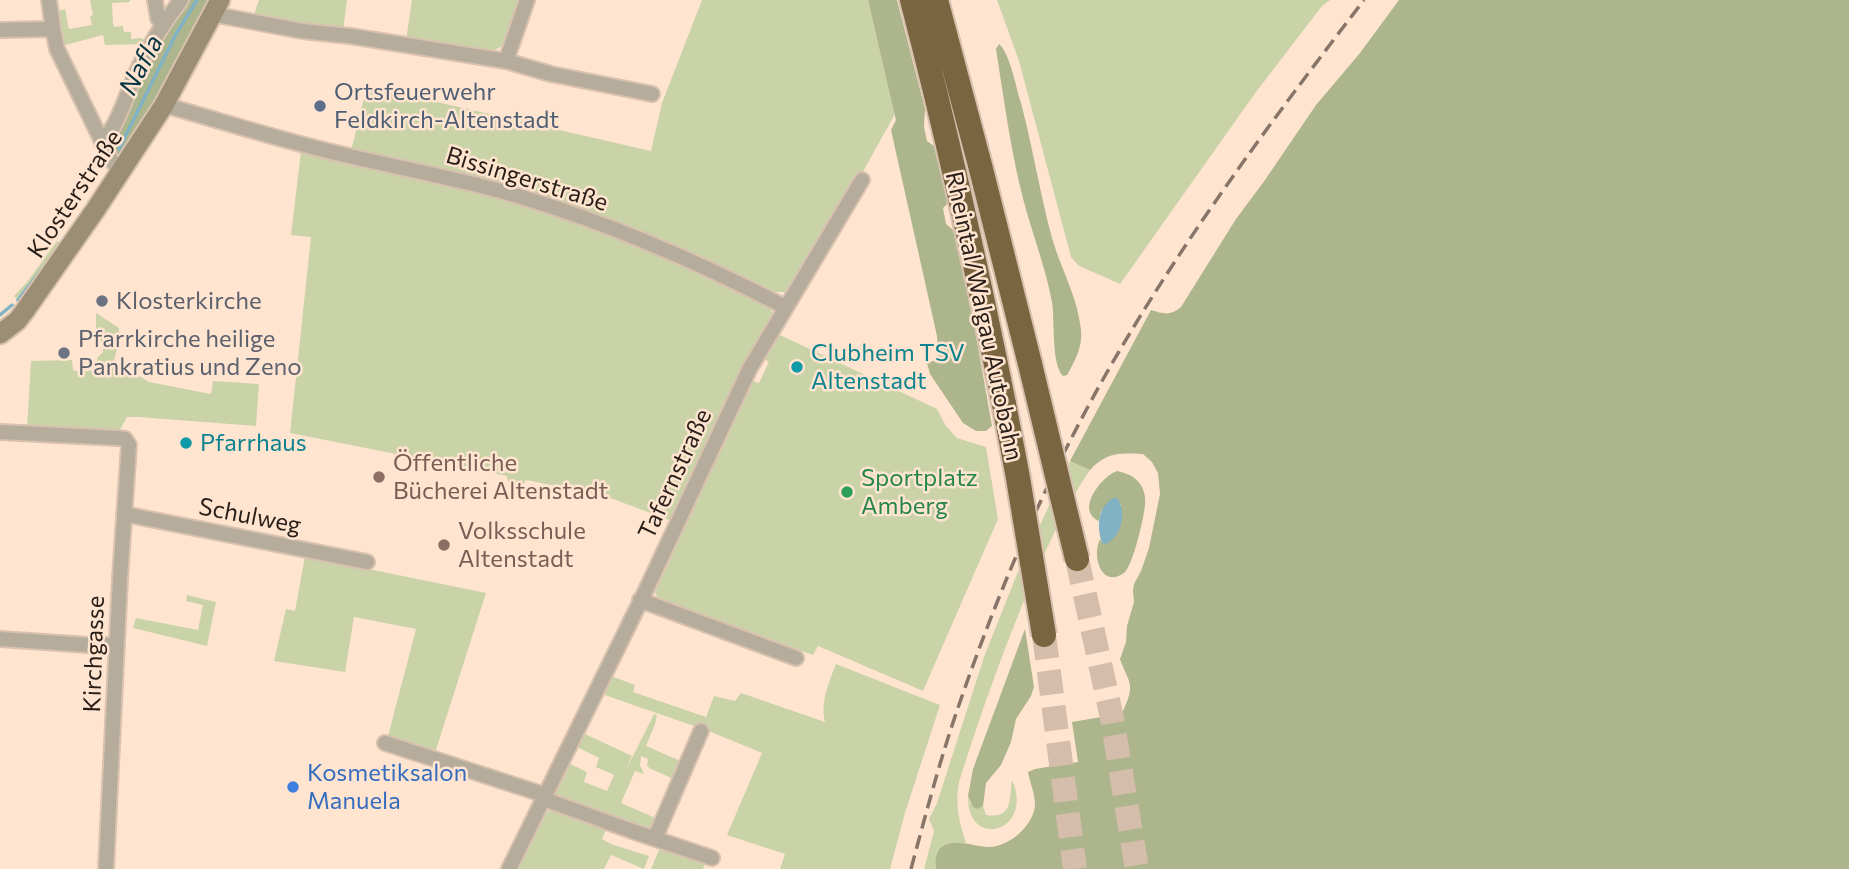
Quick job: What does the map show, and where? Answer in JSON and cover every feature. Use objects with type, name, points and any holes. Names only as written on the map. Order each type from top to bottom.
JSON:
[{"type":"highway","name":"Rheintal/Walgau Autobahn","points":[[912,0],[978,275],[1018,478],[1044,635]]},
{"type":"highway","name":"Rheintal/Walgau Autobahn","points":[[936,0],[981,169],[1077,559]]},
{"type":"main road","name":"Klosterstraße","points":[[0,334],[24,312],[121,171],[164,105],[216,7]]},
{"type":"street","points":[[50,0],[57,49],[102,143],[121,171]]},
{"type":"street","points":[[155,0],[158,18],[163,24]]},
{"type":"street","points":[[102,143],[114,127],[137,71],[163,24],[181,0]]},
{"type":"street","points":[[506,61],[527,0]]},
{"type":"street","points":[[216,7],[302,31],[351,36],[506,61],[551,74],[652,94]]},
{"type":"street","points":[[0,30],[53,29]]},
{"type":"street","name":"Bissingerstraße","points":[[164,105],[313,147],[516,195],[638,239],[785,307]]},
{"type":"street","name":"Tafernstraße","points":[[509,869],[750,368],[862,180]]},
{"type":"street","name":"Kirchgasse","points":[[0,432],[118,438],[128,441],[106,869]]},
{"type":"street","name":"Schulweg","points":[[124,514],[366,562]]},
{"type":"street","points":[[640,600],[796,658]]},
{"type":"street","points":[[0,639],[117,645]]},
{"type":"street","points":[[655,838],[701,731]]},
{"type":"street","points":[[385,743],[545,797],[621,827],[712,858]]},
{"type":"green space","points":[[90,0],[130,0],[112,3],[113,24],[115,27],[123,26],[124,32],[131,32],[131,39],[142,38],[146,44],[105,45],[103,35],[62,46],[56,12],[65,9],[69,29],[92,25]]},
{"type":"green space","points":[[185,0],[210,0],[158,102],[120,156],[113,151],[110,138],[141,70]]},
{"type":"green space","points":[[259,0],[347,0],[343,31],[253,17]]},
{"type":"green space","points":[[412,0],[521,1],[504,45],[491,52],[406,41]]},
{"type":"green space","points":[[702,0],[868,0],[895,114],[802,271],[785,292],[769,292],[640,235],[351,151],[367,86],[651,151],[662,103]]},
{"type":"green space","points":[[868,0],[897,0],[925,109],[924,127],[927,141],[934,146],[948,203],[943,208],[946,224],[953,230],[973,319],[992,426],[986,431],[976,431],[963,423],[930,374],[927,363],[939,359],[937,336],[891,130],[896,120]]},
{"type":"green space","points":[[997,0],[1330,0],[1322,6],[1256,92],[1120,284],[1079,266],[1071,257],[1019,61]]},
{"type":"green space","points":[[1399,0],[1849,0],[1849,869],[936,869],[936,858],[944,845],[958,843],[997,846],[1019,834],[1034,813],[1034,797],[1028,772],[1078,762],[1072,722],[1123,711],[1130,689],[1120,659],[1134,602],[1134,584],[1149,548],[1160,494],[1158,473],[1152,462],[1143,454],[1114,455],[1102,460],[1090,470],[1070,461],[1151,310],[1167,313],[1181,307],[1236,219],[1316,105],[1360,53]]},
{"type":"green space","points":[[999,44],[1012,71],[1052,238],[1079,318],[1080,348],[1067,375],[1063,376],[1055,352],[1049,286],[1012,149],[996,49]]},
{"type":"green space","points":[[301,151],[435,180],[548,211],[644,247],[768,305],[773,319],[672,521],[605,496],[526,480],[517,488],[510,484],[507,476],[290,433],[311,237],[291,235]]},
{"type":"green space","points":[[57,241],[64,245],[20,302],[14,296]]},
{"type":"green space","points":[[96,313],[119,328],[114,361],[149,382],[211,394],[213,381],[259,384],[256,426],[127,417],[121,428],[115,432],[27,427],[31,361],[72,360],[73,370],[97,370],[97,358],[103,352],[103,343],[96,336]]},
{"type":"green space","name":"Sportplatz Amberg","points":[[778,334],[937,409],[946,426],[957,438],[986,447],[998,519],[923,691],[818,646],[813,655],[694,611],[673,607],[659,601],[655,592],[753,381],[759,383],[769,362],[762,358],[775,344]]},
{"type":"green space","points":[[1070,461],[1090,470],[1060,521],[1024,600],[994,677],[959,782],[958,812],[966,843],[950,843],[936,857],[936,869],[924,869],[934,831],[929,819],[937,803],[984,657],[1017,574]]},
{"type":"green space","points":[[1117,471],[1138,481],[1144,491],[1145,502],[1138,540],[1128,567],[1117,577],[1111,577],[1105,574],[1098,563],[1098,547],[1100,539],[1102,543],[1121,523],[1121,504],[1101,511],[1099,521],[1092,516],[1089,509],[1098,487]]},
{"type":"green space","points":[[305,556],[486,593],[434,756],[387,740],[416,629],[354,617],[345,672],[274,661],[286,609],[295,611]]},
{"type":"green space","points":[[187,595],[216,602],[207,646],[133,628],[136,618],[198,630],[203,605],[186,601]]},
{"type":"green space","points":[[1025,629],[1034,687],[1016,719],[1011,742],[1001,765],[986,783],[983,806],[978,809],[973,807],[968,796],[973,769]]},
{"type":"green space","points":[[836,664],[940,705],[890,869],[780,869],[785,854],[727,835],[762,753],[599,693],[611,676],[635,685],[633,692],[706,717],[714,696],[735,701],[741,693],[825,722],[824,700]]},
{"type":"green space","points":[[654,714],[657,715],[655,724],[646,746],[683,762],[676,780],[651,769],[647,766],[648,759],[641,756],[640,765],[644,774],[635,771],[621,803],[658,819],[653,827],[643,829],[553,793],[568,763],[587,772],[584,782],[607,791],[614,775],[596,767],[599,758],[575,746],[581,732],[632,756],[625,772]]},
{"type":"green space","points":[[1012,780],[1017,798],[1015,812],[1008,822],[998,828],[988,829],[978,824],[971,813],[968,796],[970,803],[978,809],[983,806],[986,815],[1001,814],[1010,801]]},
{"type":"green space","points":[[550,810],[559,810],[607,828],[602,839],[649,856],[644,869],[611,855],[604,869],[516,869],[542,816]]},
{"type":"green space","points":[[661,845],[706,862],[703,869],[651,869]]},
{"type":"water","points":[[1116,497],[1122,509],[1122,522],[1112,540],[1106,544],[1102,543],[1100,516],[1105,505]]},
{"type":"waterway","name":"Nafla","points":[[119,149],[176,34],[197,0]]},
{"type":"waterway","name":"Nafla","points":[[18,300],[45,265]]},
{"type":"waterway","name":"Nafla","points":[[0,315],[12,305]]},
{"type":"tunnel","points":[[1077,559],[1112,718],[1137,869]]},
{"type":"tunnel","points":[[1044,635],[1075,869]]},
{"type":"railway","points":[[911,869],[946,743],[991,618],[1044,494],[1084,413],[1135,325],[1196,229],[1364,0]]},
{"type":"place","name":"Ortsfeuerwehr Feldkirch-Altenstadt","points":[[320,106]]},
{"type":"place","name":"Klosterkirche","points":[[102,301]]},
{"type":"place","name":"Pfarrkirche heilige Pankratius und Zeno","points":[[64,353]]},
{"type":"place","name":"Clubheim TSV Altenstadt","points":[[797,367]]},
{"type":"place","name":"Pfarrhaus","points":[[186,443]]},
{"type":"place","name":"Öffentliche Bücherei Altenstadt","points":[[379,477]]},
{"type":"place","name":"Sportplatz Amberg","points":[[847,492]]},
{"type":"place","name":"Volksschule Altenstadt","points":[[444,545]]},
{"type":"place","name":"Kosmetiksalon Manuela","points":[[293,787]]}]
